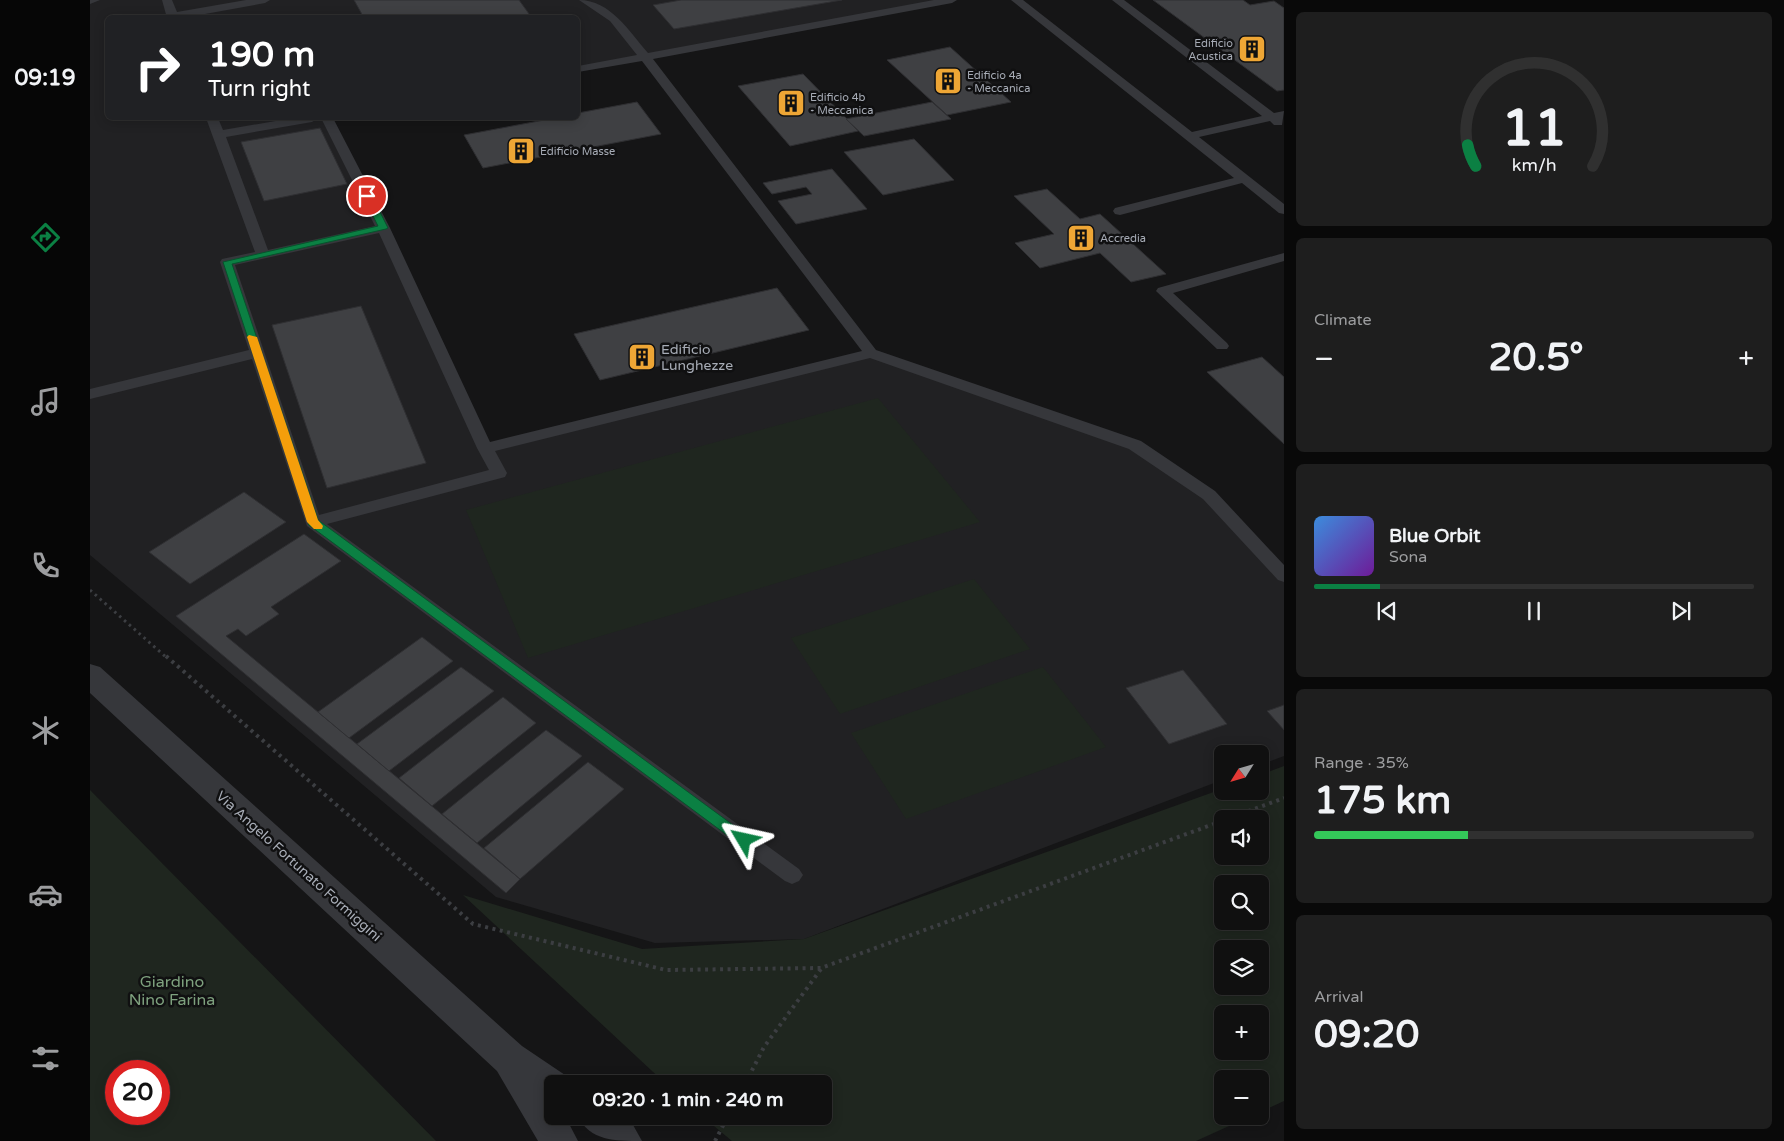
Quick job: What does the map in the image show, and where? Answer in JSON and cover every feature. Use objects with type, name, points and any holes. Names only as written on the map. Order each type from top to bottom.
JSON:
[{"type":"street","name":"Via Angelo Fortunato Formiggini","points":[[90,675],[509,1058],[544,1082]]},
{"type":"street","name":"Via Angelo Fortunato Formiggini","points":[[509,1058],[559,1141]]},
{"type":"street","points":[[610,1125],[614,1128],[623,1141]]},
{"type":"lane","points":[[90,1],[95,0]]},
{"type":"lane","points":[[167,0],[172,15]]},
{"type":"lane","points":[[184,15],[265,0]]},
{"type":"lane","points":[[584,0],[614,20],[645,57],[871,353]]},
{"type":"lane","points":[[580,69],[952,0]]},
{"type":"lane","points":[[1016,0],[1284,210]]},
{"type":"lane","points":[[1117,0],[1278,116],[1284,127]]},
{"type":"lane","points":[[1188,136],[1278,116]]},
{"type":"lane","points":[[213,120],[263,255]]},
{"type":"lane","points":[[219,134],[300,120]]},
{"type":"lane","points":[[313,522],[499,473],[485,448],[383,228],[329,120]]},
{"type":"lane","points":[[1120,211],[1244,179]]},
{"type":"lane","points":[[383,228],[227,262],[313,522],[792,876]]},
{"type":"lane","points":[[1222,346],[1163,291],[1284,257]]},
{"type":"lane","points":[[90,394],[257,353]]},
{"type":"lane","points":[[485,448],[871,353],[1135,445],[1209,495],[1284,576]]},
{"type":"path","points":[[90,590],[473,924],[666,970],[821,968],[1214,823]]},
{"type":"path","points":[[1251,810],[1284,798]]},
{"type":"path","points":[[750,1075],[764,1047],[821,968]]},
{"type":"path","points":[[715,1141],[723,1125]]},
{"type":"shaded area","points":[[90,0],[952,0],[580,69],[580,15],[105,15],[105,120],[328,120],[485,448],[871,353],[1135,445],[1209,495],[1284,576],[1284,756],[1269,762],[1269,745],[1214,745],[1214,783],[804,939],[655,943],[496,897],[90,555]]},
{"type":"green space","points":[[878,398],[980,522],[528,658],[466,510]]},
{"type":"green space","points":[[974,579],[1030,649],[840,714],[791,638]]},
{"type":"green space","points":[[1043,667],[1106,747],[906,819],[851,733]]},
{"type":"green space","points":[[1284,766],[1284,1101],[1269,1108],[1269,1070],[1214,1070],[1214,1125],[1231,1125],[1196,1141],[732,1141],[713,1125],[832,1125],[832,1075],[656,1075],[463,895],[642,949],[804,939],[1214,792],[1214,800],[1269,800],[1269,772]]},
{"type":"green space","name":"Giardino Nino Farina","points":[[90,790],[436,1141],[90,1141]]},
{"type":"building","points":[[354,0],[519,0],[530,15],[362,15]]},
{"type":"building","points":[[681,0],[842,0],[674,29],[653,5]]},
{"type":"building","name":"Edificio Acustica","points":[[1153,0],[1243,0],[1250,5],[1274,1],[1284,8],[1284,90],[1277,91]]},
{"type":"building","name":"Edificio 4a - Meccanica","points":[[950,47],[1011,102],[947,115],[887,60]]},
{"type":"building","name":"Edificio 4b - Meccanica","points":[[803,74],[858,131],[790,146],[738,86]]},
{"type":"building","name":"Edificio Masse","points":[[637,102],[661,134],[483,168],[464,135],[544,120],[580,120],[580,113]]},
{"type":"building","points":[[932,102],[951,119],[864,136],[846,119]]},
{"type":"building","points":[[320,128],[347,184],[264,201],[241,142]]},
{"type":"building","points":[[914,139],[954,180],[883,195],[844,152]]},
{"type":"building","points":[[832,169],[867,209],[796,224],[778,201],[812,194],[806,187],[772,194],[763,183]]},
{"type":"building","name":"Accredia","points":[[1047,189],[1080,219],[1100,214],[1166,274],[1131,282],[1100,253],[1040,268],[1015,243],[1054,234],[1014,196]]},
{"type":"building","name":"Edificio Lunghezze","points":[[777,288],[809,330],[600,380],[574,334]]},
{"type":"building","points":[[361,306],[426,463],[327,488],[272,325]]},
{"type":"building","points":[[1262,357],[1284,377],[1284,444],[1207,372]]},
{"type":"building","points":[[244,492],[286,522],[190,584],[149,552]]},
{"type":"building","points":[[304,534],[341,561],[271,607],[279,614],[246,636],[238,629],[226,636],[520,879],[506,893],[176,616]]},
{"type":"building","points":[[422,637],[453,661],[349,738],[318,712]]},
{"type":"building","points":[[461,667],[494,691],[389,771],[357,744]]},
{"type":"building","points":[[1183,670],[1227,724],[1169,744],[1126,688]]},
{"type":"building","points":[[503,697],[536,723],[432,806],[399,778]]},
{"type":"building","points":[[1284,705],[1284,730],[1267,711]]},
{"type":"building","points":[[546,730],[582,756],[477,843],[442,814]]},
{"type":"building","points":[[588,762],[624,789],[520,879],[484,848]]},
{"type":"slow traffic","points":[[252,337],[313,522],[318,526]]},
{"type":"place","name":"Edificio Acustica","points":[[1252,49]]},
{"type":"place","name":"Edificio 4a - Meccanica","points":[[948,81]]},
{"type":"place","name":"Edificio 4b - Meccanica","points":[[791,103]]},
{"type":"place","name":"Edificio Masse","points":[[521,151]]},
{"type":"place","name":"Accredia","points":[[1081,238]]},
{"type":"place","name":"Edificio Lunghezze","points":[[642,357]]},
{"type":"route","points":[[367,196],[383,228],[227,262],[313,522],[744,840]]}]
